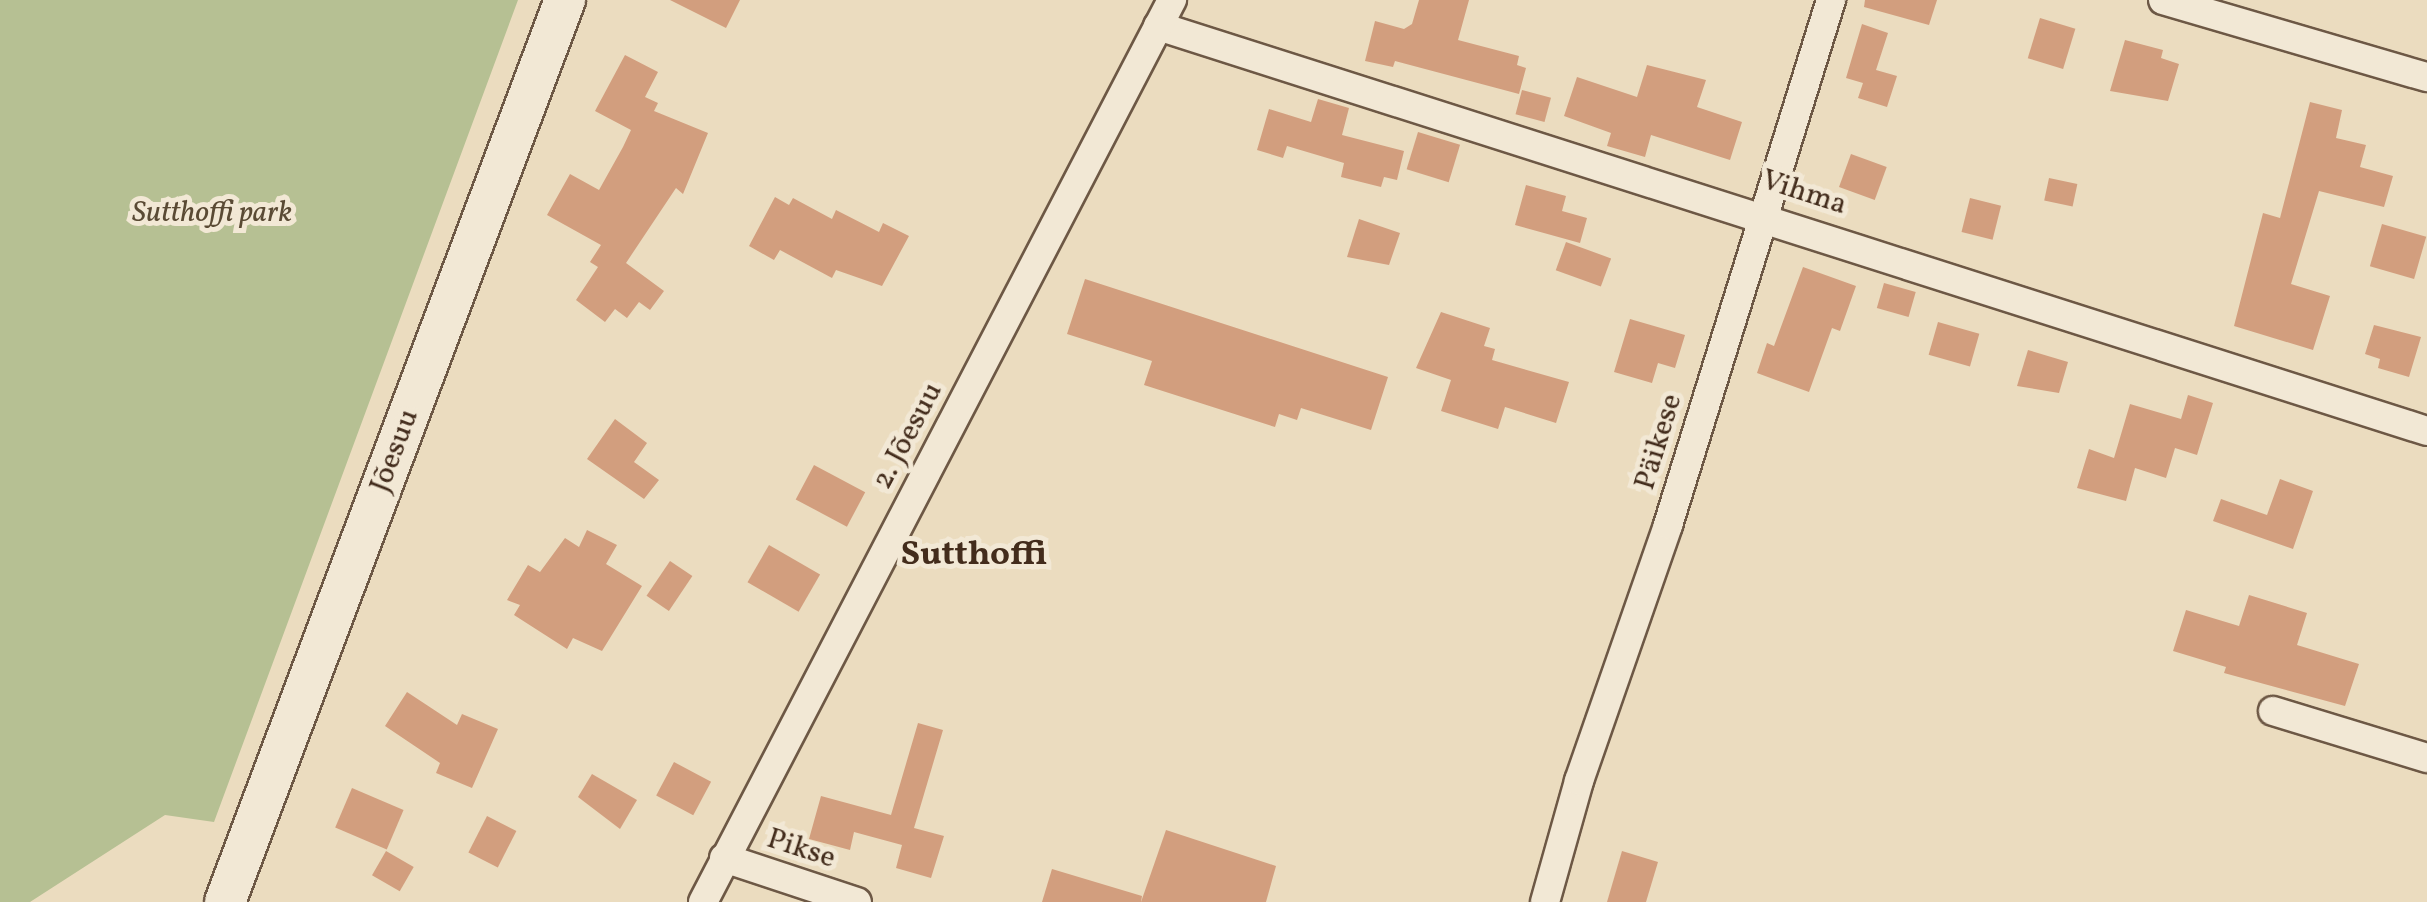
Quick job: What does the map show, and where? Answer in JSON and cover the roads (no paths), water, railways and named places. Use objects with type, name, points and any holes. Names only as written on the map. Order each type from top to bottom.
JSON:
[{"type":"street","name":"Jõesuu","points":[[226,902],[565,0]]},
{"type":"street","name":"2. Jõesuu","points":[[703,902],[1172,0]]},
{"type":"street","name":"Päikese","points":[[1546,902],[1578,780],[1668,525],[1831,0]]},
{"type":"street","points":[[2163,0],[2427,77]]},
{"type":"street","name":"Vihma","points":[[1158,26],[1764,214],[2427,430]]},
{"type":"street","points":[[2273,712],[2427,758]]},
{"type":"street","name":"Pikse","points":[[724,858],[856,902]]},
{"type":"district","name":"Sutthoffi","points":[[974,555]]},
{"type":"park label","name":"Sutthoffi park","points":[[212,213]]}]
